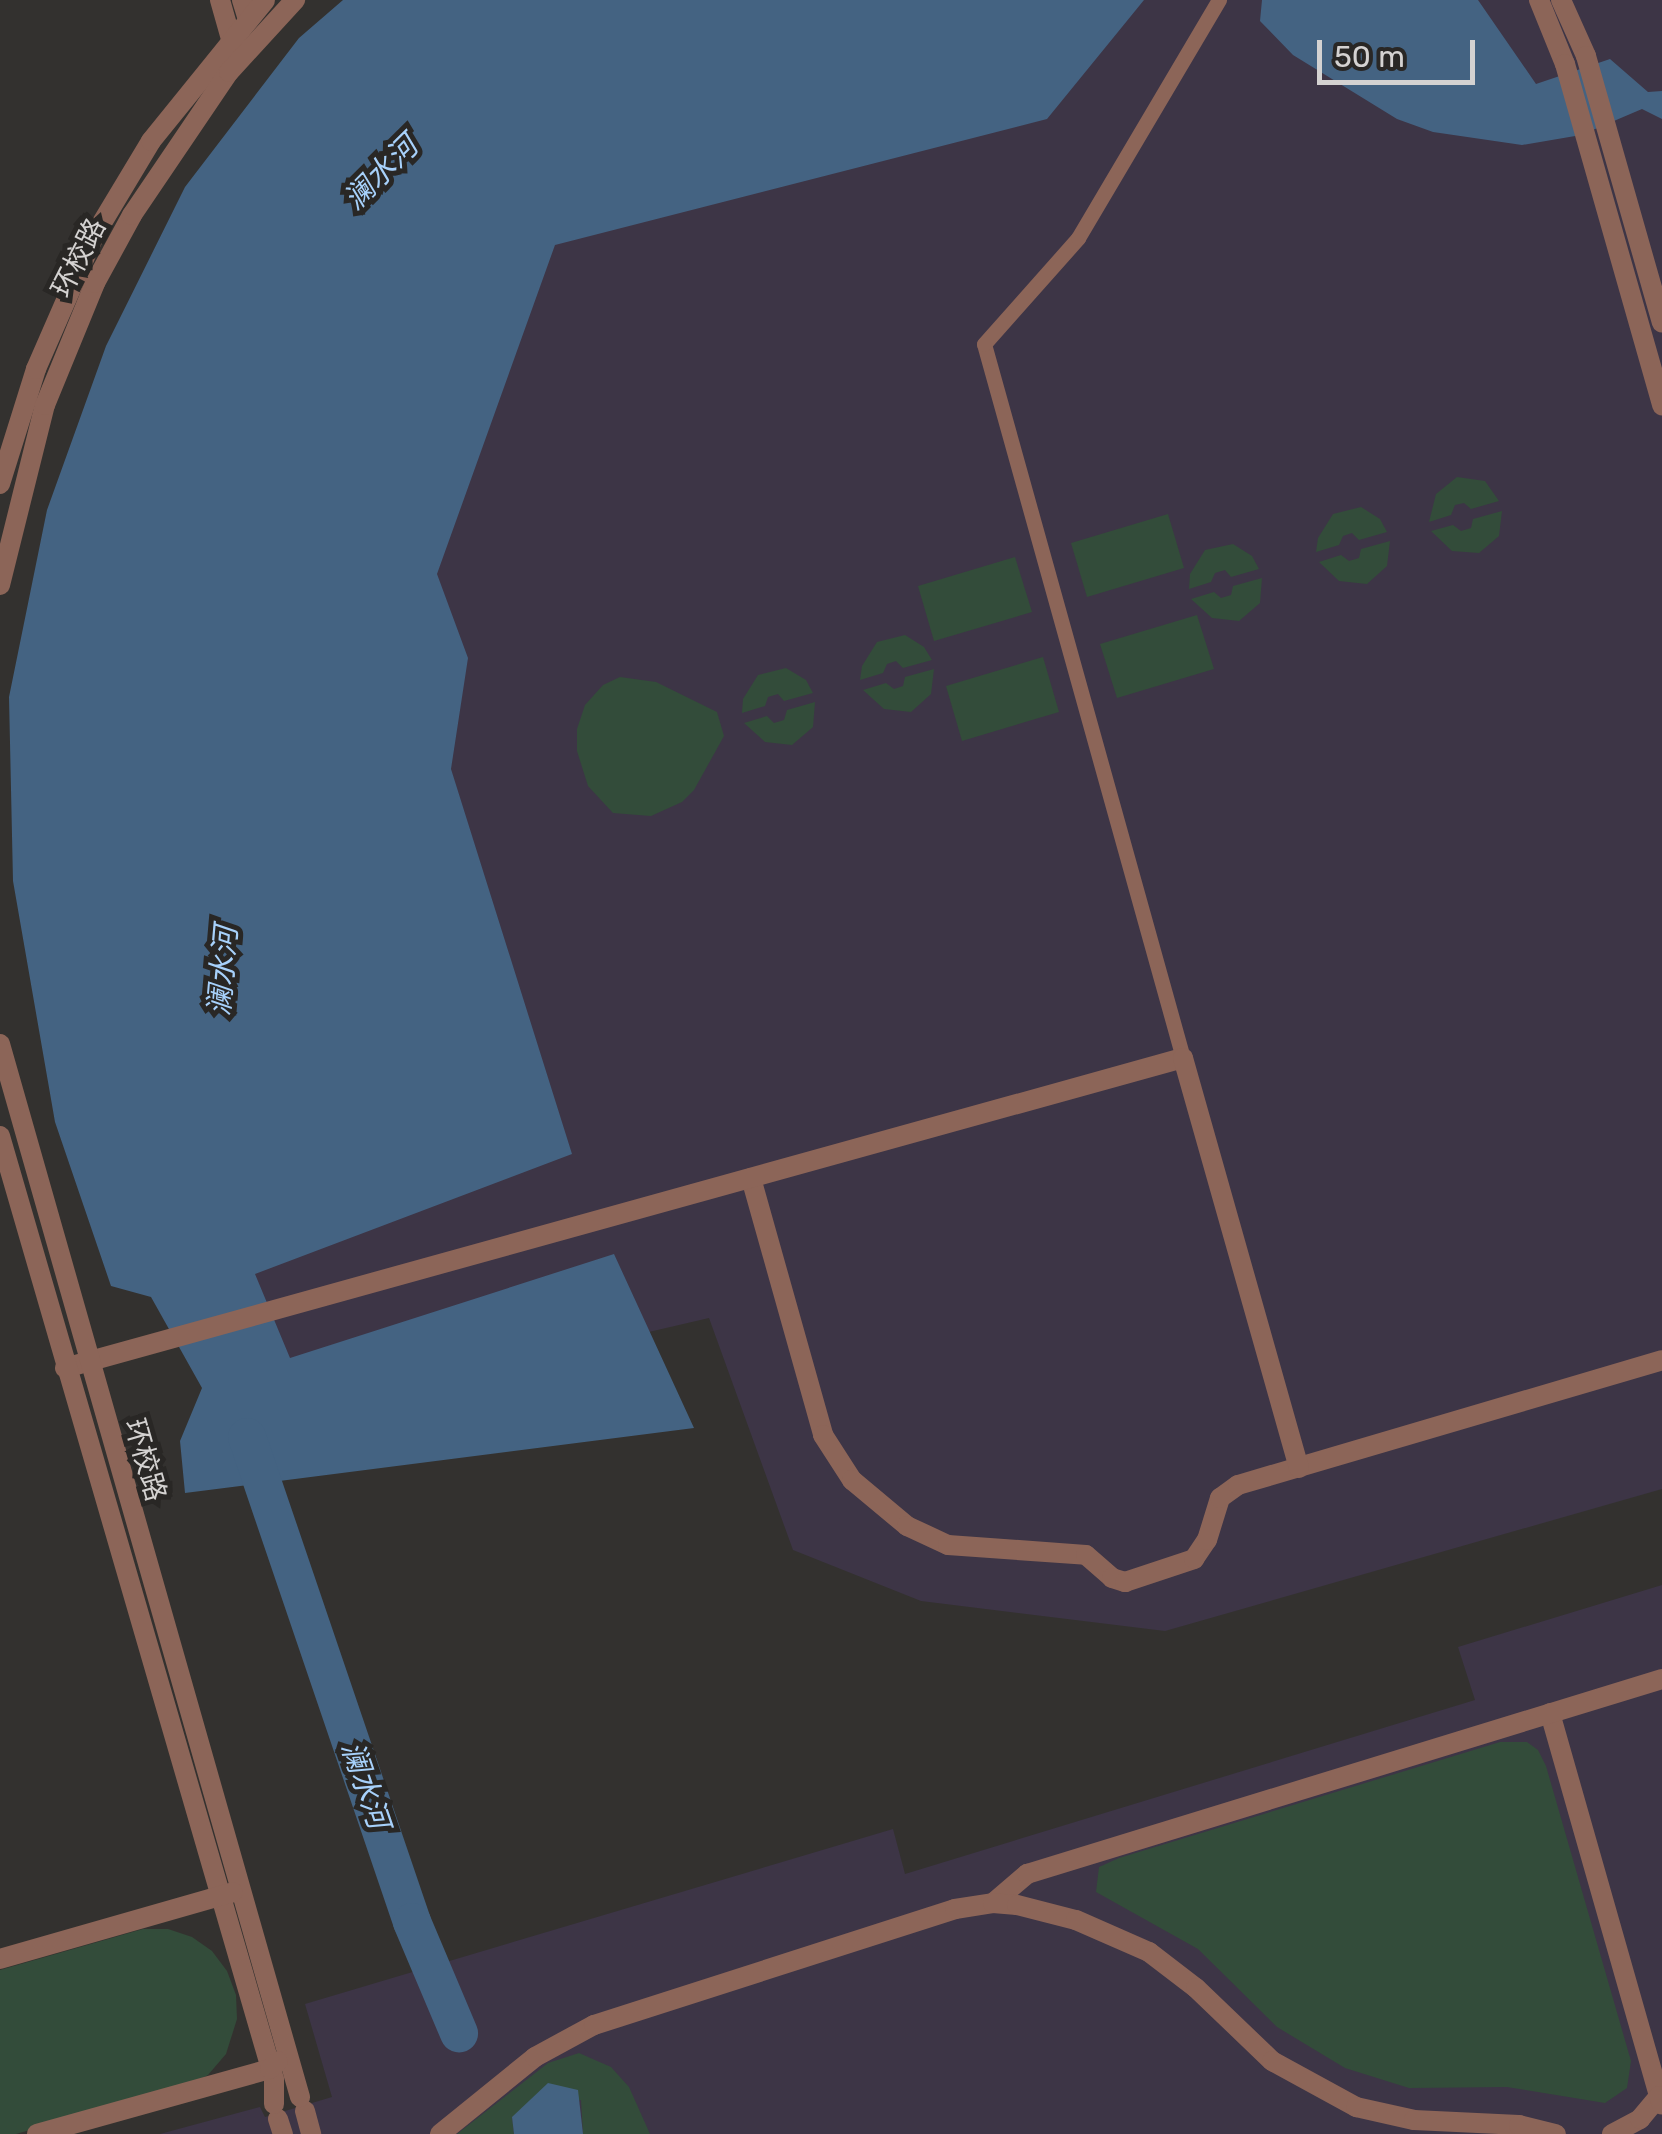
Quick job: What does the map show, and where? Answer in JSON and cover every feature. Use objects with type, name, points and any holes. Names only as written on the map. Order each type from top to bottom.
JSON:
[{"type":"street","points":[[220,0],[231,39]]},
{"type":"street","name":"环校路","points":[[0,484],[36,369],[94,236],[152,141],[231,39],[245,10],[266,0]]},
{"type":"street","name":"环校路","points":[[0,586],[44,404],[95,283],[132,215],[229,72],[295,0]]},
{"type":"street","points":[[1219,0],[1078,238],[984,344],[1298,1468]]},
{"type":"street","points":[[1539,0],[1566,64],[1662,405]]},
{"type":"street","points":[[1561,0],[1586,56],[1662,322]]},
{"type":"street","name":"环校路","points":[[0,1044],[230,1892],[279,2119]]},
{"type":"street","points":[[65,1368],[1183,1058]]},
{"type":"street","name":"环校路","points":[[0,1136],[65,1368],[230,1892],[311,2134]]},
{"type":"street","points":[[751,1178],[822,1436],[866,1496],[907,1526],[968,1548],[1086,1555],[1112,1578],[1125,1582],[1194,1560],[1207,1540],[1220,1498],[1228,1490],[1662,1360]]},
{"type":"street","points":[[993,1904],[1028,1874],[1662,1679]]},
{"type":"street","points":[[1550,1713],[1661,2101],[1640,2119],[1612,2134]]},
{"type":"street","points":[[0,1960],[230,1892]]},
{"type":"street","points":[[440,2134],[535,2057],[594,2025],[956,1909],[993,1904],[1017,1904],[1076,1920],[1149,1952],[1196,1988],[1272,2061],[1356,2107],[1414,2120],[1519,2125],[1556,2134]]},
{"type":"street","points":[[37,2134],[270,2068],[286,2053]]},
{"type":"shaded area","points":[[667,0],[1662,0],[1662,1489],[1165,1631],[921,1601],[793,1550],[709,1318],[267,1421],[178,1237],[322,291]]},
{"type":"shaded area","points":[[1662,1585],[1662,2134],[160,2134],[260,2107],[265,2117],[332,2097],[305,2004],[893,1829],[905,1874],[1475,1700],[1458,1647]]},
{"type":"green space","points":[[1457,477],[1485,481],[1499,501],[1471,509],[1464,503],[1455,505],[1451,515],[1429,522],[1436,494]]},
{"type":"green space","points":[[1361,507],[1380,519],[1387,532],[1359,540],[1352,533],[1343,536],[1339,545],[1316,552],[1318,538],[1333,514]]},
{"type":"green space","points":[[1502,511],[1499,536],[1479,553],[1452,551],[1431,531],[1453,525],[1461,531],[1471,528],[1473,519]]},
{"type":"green space","points":[[1168,514],[1184,568],[1087,597],[1071,543]]},
{"type":"green space","points":[[1390,541],[1387,566],[1367,584],[1339,581],[1319,562],[1341,555],[1349,561],[1359,558],[1361,549]]},
{"type":"green space","points":[[1233,544],[1252,556],[1259,569],[1231,577],[1225,570],[1215,573],[1211,582],[1189,589],[1190,574],[1205,550]]},
{"type":"green space","points":[[1015,557],[1032,612],[934,641],[918,586]]},
{"type":"green space","points":[[1262,578],[1260,603],[1239,621],[1212,618],[1191,599],[1214,592],[1221,598],[1231,595],[1233,586]]},
{"type":"green space","points":[[1197,615],[1214,669],[1117,698],[1100,644]]},
{"type":"green space","points":[[905,635],[924,647],[932,660],[903,668],[896,661],[887,664],[883,673],[860,680],[862,666],[877,642]]},
{"type":"green space","points":[[1043,657],[1059,712],[962,741],[946,686]]},
{"type":"green space","points":[[786,668],[806,680],[813,693],[784,701],[778,694],[768,697],[765,706],[742,713],[743,699],[758,675]]},
{"type":"green space","points":[[934,669],[931,694],[911,712],[884,709],[863,690],[886,683],[894,689],[903,686],[905,677]]},
{"type":"green space","points":[[620,677],[656,682],[717,712],[724,736],[694,790],[682,802],[651,816],[613,813],[588,786],[577,751],[577,729],[585,705],[603,685]]},
{"type":"green space","points":[[815,702],[813,727],[792,745],[765,742],[744,723],[767,716],[774,723],[784,720],[787,710]]},
{"type":"green space","points":[[1500,1742],[1527,1742],[1538,1750],[1546,1766],[1631,2061],[1627,2088],[1605,2103],[1507,2087],[1409,2088],[1345,2068],[1277,2027],[1198,1949],[1096,1892],[1099,1867],[1119,1858]]},
{"type":"green space","points":[[143,1929],[168,1929],[192,1937],[212,1951],[227,1971],[236,1995],[237,2019],[226,2054],[208,2075],[191,2084],[16,2134],[0,2134],[0,1970]]},
{"type":"green space","points":[[579,2053],[611,2067],[629,2087],[650,2134],[583,2134],[581,2100],[512,2117],[514,2134],[457,2134],[548,2063]]},
{"type":"water","points":[[343,0],[1144,0],[1047,119],[555,245],[437,574],[468,658],[451,769],[572,1154],[255,1274],[290,1358],[614,1254],[694,1428],[185,1493],[180,1441],[202,1388],[151,1297],[111,1286],[55,1122],[13,881],[9,697],[47,510],[106,346],[185,187],[299,38]]},
{"type":"water","points":[[1262,0],[1478,0],[1536,84],[1610,59],[1648,92],[1662,91],[1662,119],[1642,109],[1581,135],[1522,145],[1433,132],[1397,119],[1293,55],[1260,21]]},
{"type":"water","points":[[548,2083],[578,2090],[583,2134],[514,2134],[512,2117]]},
{"type":"waterway","name":"澜水河","points":[[247,1437],[412,1922],[459,2033]]}]
